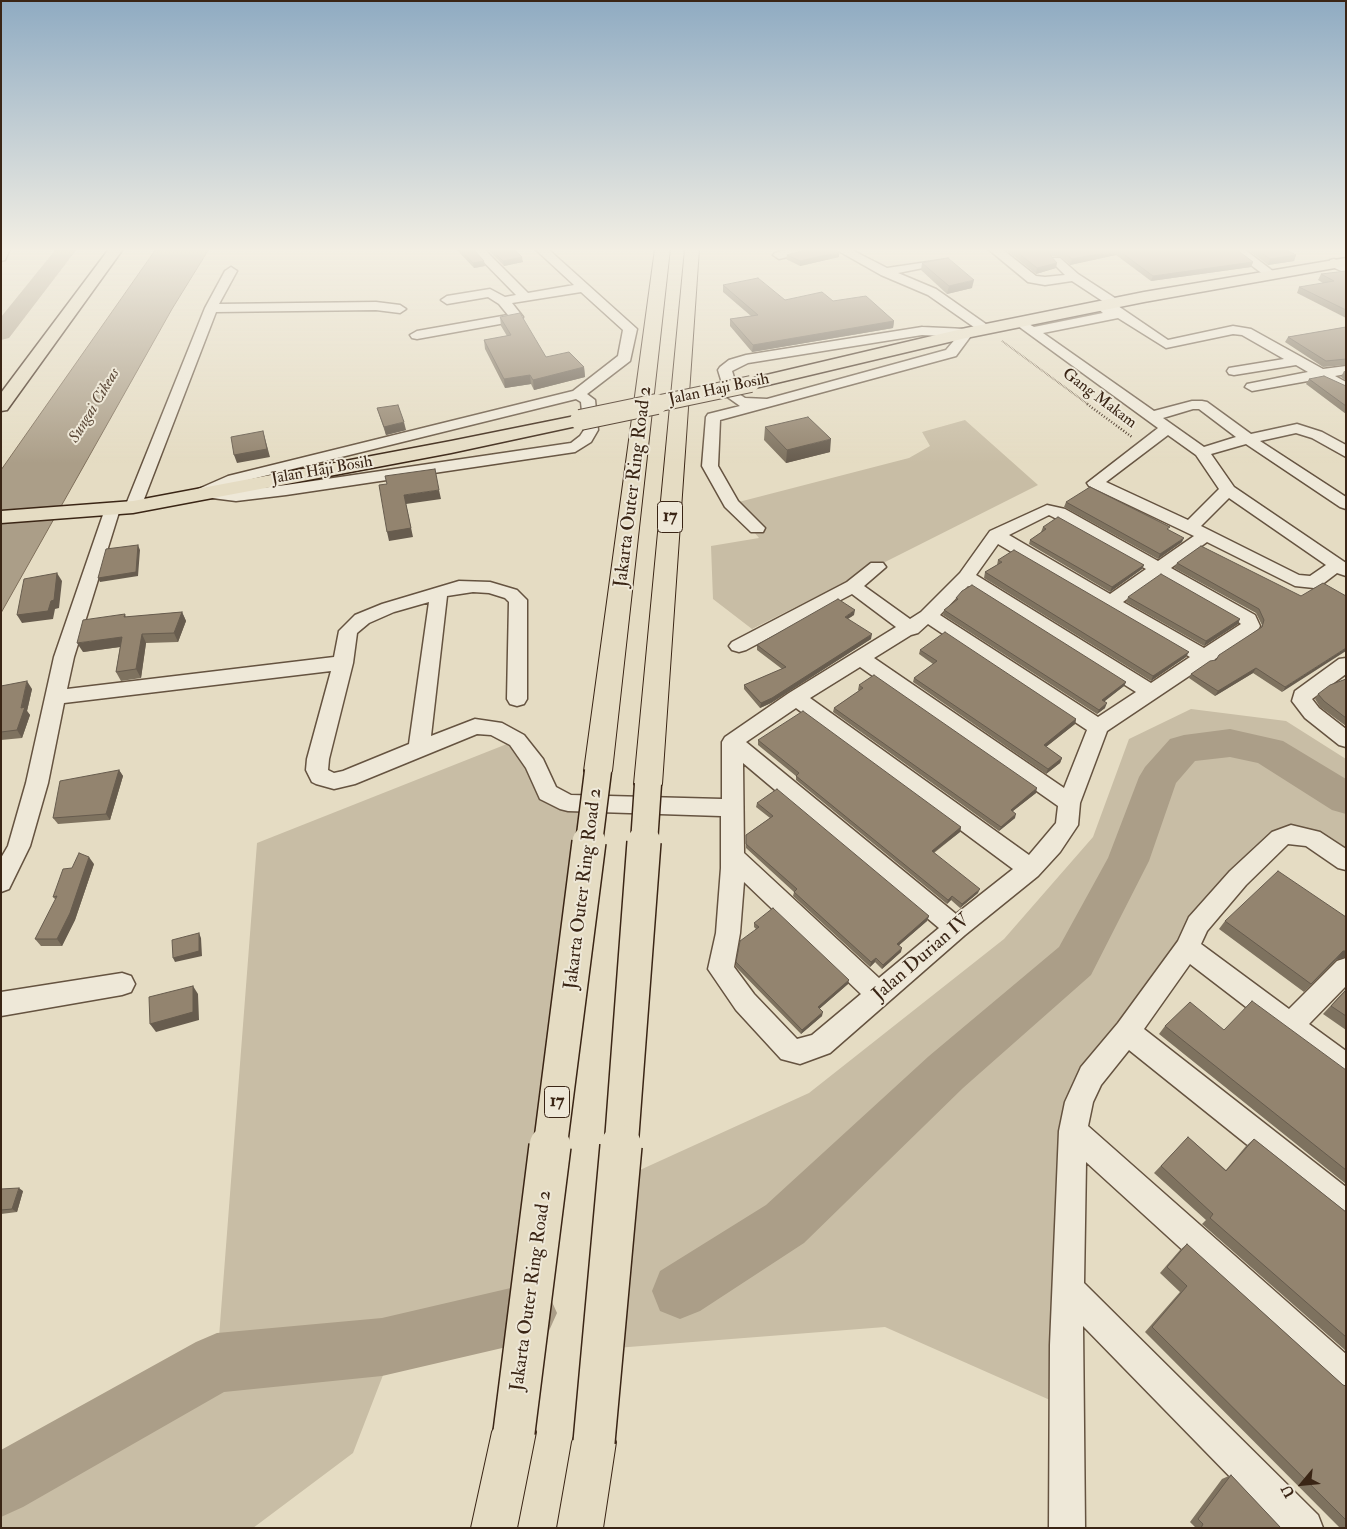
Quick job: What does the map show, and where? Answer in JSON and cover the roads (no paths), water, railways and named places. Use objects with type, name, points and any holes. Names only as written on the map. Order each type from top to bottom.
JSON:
[{"type":"highway","name":"Jakarta Outer Ring Road 2","points":[[494,1528],[514,1432],[654,320]]},
{"type":"highway","name":"Jakarta Outer Ring Road 2","points":[[580,1528],[594,1442],[631,1036],[648,784],[686,320]]},
{"type":"main road","points":[[1,406],[64,320]]},
{"type":"main road","name":"Jalan Haji Bosih","points":[[1,516],[72,513],[133,507],[451,447],[751,384],[966,333],[986,329],[1027,327],[1051,320]]},
{"type":"street","points":[[133,507],[206,320]]},
{"type":"street","points":[[416,335],[498,320]]},
{"type":"street","points":[[202,493],[244,477],[542,401],[578,394],[625,358],[630,329],[620,320]]},
{"type":"street","points":[[973,320],[986,329]]},
{"type":"street","points":[[1130,320],[1166,344],[1233,330],[1246,332],[1346,388]]},
{"type":"street","points":[[1027,327],[1154,416],[1202,452],[1228,490],[1341,568],[1314,582],[1304,582],[1095,483],[1168,427]]},
{"type":"street","points":[[767,403],[742,402],[733,396],[725,370],[734,363],[746,359],[842,343],[922,331],[966,333]]},
{"type":"street","points":[[757,528],[732,504],[710,466],[713,417],[951,353],[966,333]]},
{"type":"street","points":[[1234,371],[1297,361]]},
{"type":"street","points":[[1252,387],[1346,370]]},
{"type":"street","points":[[202,493],[236,496],[286,490],[575,447],[586,439],[591,430],[588,400],[578,394]]},
{"type":"street","points":[[1154,416],[1192,405],[1202,405],[1247,439],[1346,504]]},
{"type":"street","points":[[1202,452],[1247,439],[1297,428],[1318,435],[1346,452]]},
{"type":"street","points":[[1190,527],[1228,490]]},
{"type":"street","points":[[1,882],[19,846],[34,792],[64,657],[112,510]]},
{"type":"street","points":[[928,616],[1098,726],[1206,658],[1251,626],[1248,619],[1243,616],[1059,513],[1051,510],[1042,512],[996,535],[966,577],[928,616],[911,629],[796,698],[732,742],[956,928]]},
{"type":"street","points":[[996,535],[1206,658]]},
{"type":"street","points":[[1112,602],[1206,535]]},
{"type":"street","points":[[739,646],[853,586],[877,567]]},
{"type":"street","points":[[966,577],[1151,692]]},
{"type":"street","points":[[517,699],[518,600],[510,594],[473,586],[439,592],[362,619],[348,632],[343,663],[318,759],[320,776],[334,781],[347,778],[419,747],[475,726],[495,728],[517,740],[535,765],[548,793],[568,803],[732,808]]},
{"type":"street","points":[[853,586],[911,629]]},
{"type":"street","points":[[419,747],[439,592]]},
{"type":"street","points":[[860,658],[1069,803]]},
{"type":"street","points":[[55,697],[343,663]]},
{"type":"street","points":[[1346,664],[1302,696],[1304,706],[1346,740]]},
{"type":"street","points":[[1316,685],[1346,675]]},
{"type":"street","points":[[796,698],[1030,869]]},
{"type":"street","name":"Jalan Durian IV","points":[[732,742],[733,857],[728,933],[721,969],[745,1002],[790,1050],[800,1052],[821,1044],[956,928],[1030,869],[1052,846],[1067,825],[1069,803],[1098,726]]},
{"type":"street","points":[[1072,1521],[1066,1345],[1073,1132],[1078,1102],[1091,1076],[1127,1032],[1187,948],[1198,924],[1238,878],[1280,838],[1291,834],[1312,838],[1346,861]]},
{"type":"street","points":[[733,857],[880,995]]},
{"type":"street","points":[[1187,948],[1346,1068]]},
{"type":"street","points":[[1290,1025],[1346,969]]},
{"type":"street","points":[[1,1004],[122,984]]},
{"type":"street","points":[[1127,1032],[1346,1206]]},
{"type":"street","points":[[1073,1132],[1346,1376]]},
{"type":"street","points":[[1069,1290],[1305,1528]]},
{"type":"water","name":"Sungai Cikeas","points":[[106,320],[166,320],[1,613],[1,470]]},
{"type":"waterway","points":[[1,333],[11,320]]},
{"type":"waterway","points":[[680,1291],[785,1224],[946,1072],[1075,961],[1128,861],[1159,777],[1184,749],[1230,743],[1269,751],[1346,799]]},
{"type":"waterway","points":[[1,1485],[217,1363],[382,1347],[528,1313]]}]
